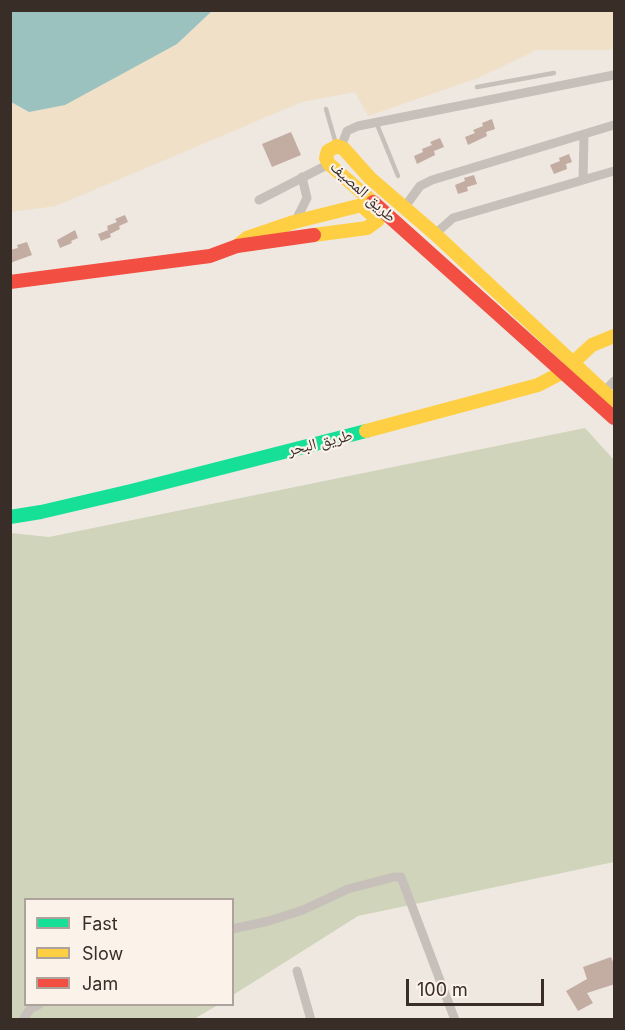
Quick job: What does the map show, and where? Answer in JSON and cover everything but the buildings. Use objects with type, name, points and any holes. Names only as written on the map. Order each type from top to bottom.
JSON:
[{"type":"street","points":[[339,147],[350,129],[376,122],[615,75]]},
{"type":"street","points":[[404,208],[423,184],[615,125]]},
{"type":"street","points":[[583,180],[584,134]]},
{"type":"street","name":"طريق المصيف","points":[[609,396],[568,368],[370,201],[329,164],[326,158],[328,151],[339,147],[382,190],[435,234],[568,368],[615,418]]},
{"type":"street","points":[[259,200],[329,164]]},
{"type":"street","points":[[435,234],[453,218],[615,171]]},
{"type":"street","points":[[291,238],[294,222],[308,198],[302,177]]},
{"type":"street","points":[[359,189],[370,178]]},
{"type":"street","points":[[370,201],[382,190]]},
{"type":"street","points":[[10,282],[210,255],[237,246],[367,228],[378,220],[360,206],[294,222],[247,238],[237,246]]},
{"type":"street","name":"طريق البحر","points":[[10,517],[130,491],[538,385],[568,368],[592,345],[615,336]]},
{"type":"street","points":[[609,396],[615,381]]},
{"type":"street","points":[[234,929],[270,921],[303,910],[348,889],[401,877],[455,1020]]},
{"type":"street","points":[[297,971],[311,1020]]},
{"type":"street","points":[[23,1020],[30,1009],[38,1006]]},
{"type":"lane","points":[[477,87],[554,73]]},
{"type":"lane","points":[[543,75],[546,89]]},
{"type":"lane","points":[[486,86],[488,100]]},
{"type":"lane","points":[[326,109],[339,147]]},
{"type":"lane","points":[[376,122],[398,176]]},
{"type":"green space","points":[[585,428],[614,460],[614,862],[358,916],[234,994],[234,898],[24,898],[24,1006],[216,1006],[194,1019],[11,1019],[10,533],[49,537]]},
{"type":"sand","points":[[212,11],[614,11],[614,48],[609,50],[537,50],[478,78],[368,116],[355,92],[302,102],[56,206],[11,212],[10,102],[29,112],[177,44]]},
{"type":"water","points":[[10,11],[212,11],[177,44],[65,105],[29,112],[11,102]]},
{"type":"traffic: fast","points":[[10,517],[131,491],[366,431]]},
{"type":"traffic: slow","points":[[373,202],[329,164],[326,158],[328,151],[337,146],[344,149],[370,178],[435,234],[614,401]]},
{"type":"traffic: slow","points":[[237,246],[247,238],[294,222],[358,206],[362,206],[378,220],[367,228],[314,235]]},
{"type":"traffic: slow","points":[[366,431],[538,385],[563,372],[592,345],[614,336]]},
{"type":"traffic: jam","points":[[373,202],[614,418]]},
{"type":"traffic: jam","points":[[10,282],[210,256],[237,246],[314,235]]}]
